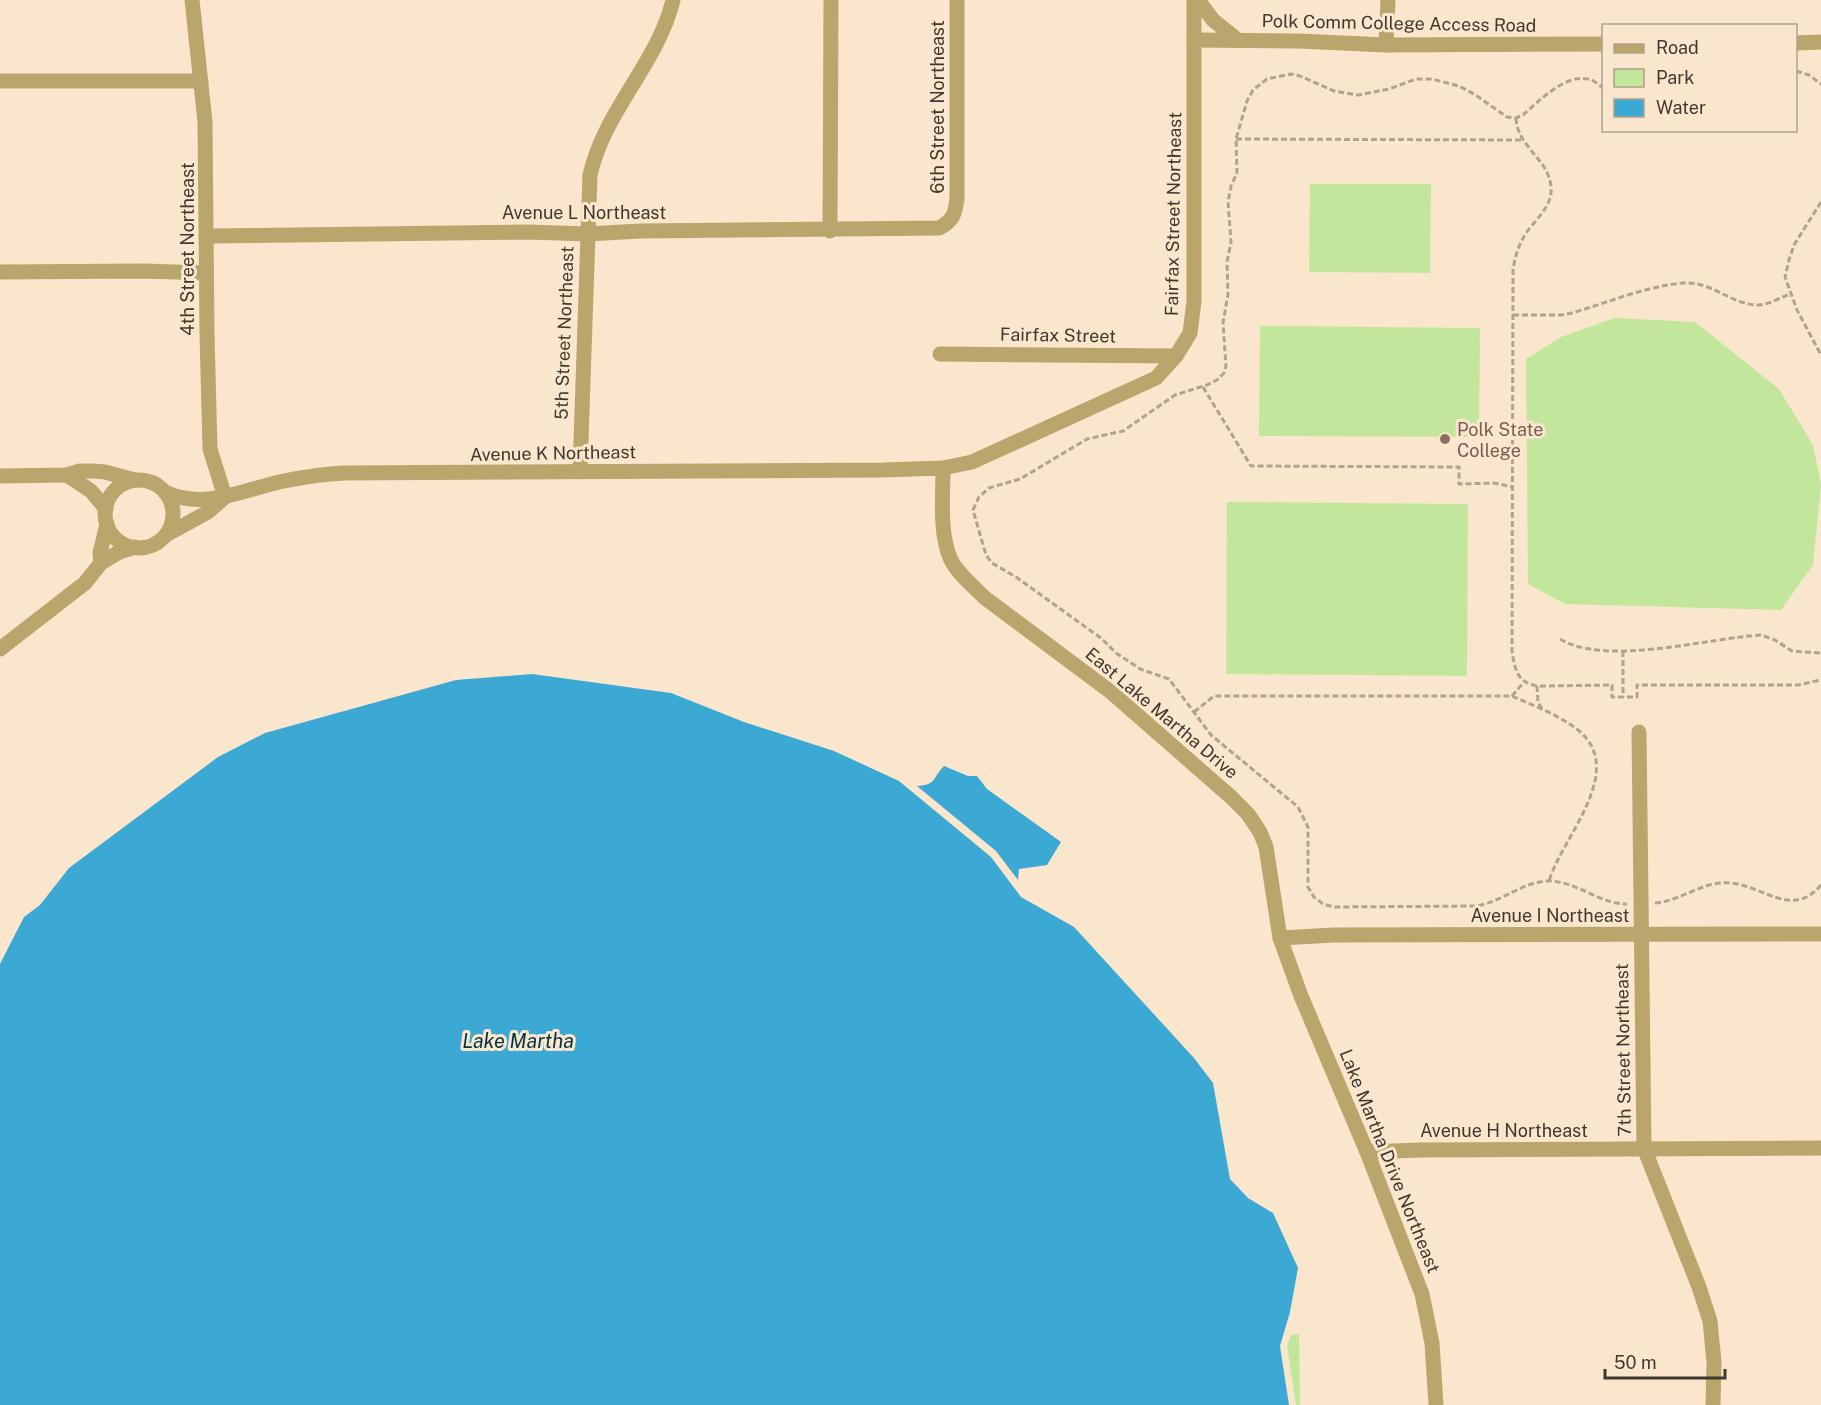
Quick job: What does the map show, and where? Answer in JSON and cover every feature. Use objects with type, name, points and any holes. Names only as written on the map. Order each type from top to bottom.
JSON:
[{"type":"street","name":"4th Street Northeast","points":[[192,0],[205,122],[210,449],[225,497]]},
{"type":"street","name":"5th Street Northeast","points":[[580,471],[590,176],[603,138],[658,39],[673,0]]},
{"type":"street","points":[[830,231],[831,0]]},
{"type":"street","name":"6th Street Northeast","points":[[956,213],[957,0]]},
{"type":"street","points":[[1196,0],[1214,20],[1238,40]]},
{"type":"street","name":"Fairfax Street Northeast","points":[[884,470],[943,468],[972,462],[1156,378],[1176,356],[1190,333],[1194,301],[1196,0]]},
{"type":"street","points":[[1386,45],[1388,0]]},
{"type":"street","name":"Polk Comm College Access Road","points":[[1194,40],[1386,45],[1602,44]]},
{"type":"street","points":[[1797,43],[1821,42]]},
{"type":"street","points":[[0,81],[201,81]]},
{"type":"street","name":"Avenue L Northeast","points":[[206,236],[529,232],[587,234],[939,228],[949,223],[956,213]]},
{"type":"street","points":[[0,272],[206,273]]},
{"type":"street","name":"Fairfax Street","points":[[940,354],[1176,356]]},
{"type":"street","name":"East Lake Martha Drive","points":[[943,468],[943,529],[951,561],[986,598],[1111,692],[1248,814],[1260,832],[1266,847],[1280,938]]},
{"type":"street","name":"Avenue K Northeast","points":[[167,493],[189,499],[225,497],[283,481],[325,474],[884,470]]},
{"type":"street","points":[[0,476],[67,475],[80,471],[105,472],[152,482],[167,493],[173,509],[173,518],[166,535],[152,545],[119,552],[101,563],[85,583],[0,649]]},
{"type":"street","points":[[67,475],[92,490],[112,534],[119,541],[135,547]]},
{"type":"street","points":[[101,563],[100,553],[108,501],[118,487],[135,480]]},
{"type":"street","name":"Avenue K Northeast","points":[[166,535],[208,512],[225,497]]},
{"type":"street","name":"7th Street Northeast","points":[[1639,732],[1644,1148],[1699,1287],[1710,1321],[1714,1362],[1713,1405]]},
{"type":"street","name":"Avenue I Northeast","points":[[1280,938],[1346,935],[1821,934]]},
{"type":"street","name":"Lake Martha Drive Northeast","points":[[1280,938],[1301,996],[1367,1152],[1422,1294],[1432,1343],[1436,1405]]},
{"type":"street","name":"Avenue H Northeast","points":[[1367,1152],[1821,1148]]},
{"type":"path","points":[[1797,71],[1809,75],[1821,84]]},
{"type":"path","points":[[1602,87],[1587,78],[1572,80],[1552,91],[1523,115],[1516,118],[1507,117],[1459,86],[1431,79],[1416,79],[1389,89],[1358,95],[1334,91],[1300,76],[1280,75],[1267,79],[1253,90],[1242,113],[1236,139],[1237,172],[1228,202],[1231,242],[1227,262],[1228,294],[1223,323],[1226,366],[1224,374],[1203,387],[1175,395],[1123,431],[1087,439],[1020,479],[989,488],[979,497],[973,510],[986,555],[992,563],[1016,577],[1101,638],[1116,654],[1140,669],[1169,680],[1211,735],[1298,807],[1308,826],[1308,887],[1314,897],[1323,904],[1334,907],[1476,906],[1486,904],[1527,885],[1549,881],[1571,884],[1622,904],[1676,900],[1710,884],[1721,883],[1734,883],[1778,898],[1804,899],[1821,885]]},
{"type":"path","points":[[1516,118],[1522,140],[1545,169],[1551,185],[1551,192],[1544,210],[1526,234],[1514,259],[1512,651],[1518,676],[1530,685],[1537,686],[1612,685],[1612,697],[1637,697],[1637,685],[1798,685],[1821,680]]},
{"type":"path","points":[[1236,139],[1522,140]]},
{"type":"path","points":[[1821,202],[1794,245],[1785,277],[1790,294],[1821,356]]},
{"type":"path","points":[[1513,315],[1572,314],[1642,292],[1683,283],[1705,286],[1739,301],[1755,305],[1766,304],[1790,294]]},
{"type":"path","points":[[1203,387],[1251,466],[1459,467],[1459,484],[1494,483],[1513,487]]},
{"type":"path","points":[[1560,639],[1578,648],[1623,651],[1761,635],[1775,640],[1792,651],[1821,653]]},
{"type":"path","points":[[1623,651],[1623,697]]},
{"type":"path","points":[[1512,696],[1525,681]]},
{"type":"path","points":[[1537,686],[1538,702],[1543,711]]},
{"type":"path","points":[[1194,712],[1214,696],[1512,696],[1578,731],[1595,750],[1597,757],[1597,774],[1590,798],[1553,867],[1549,881]]},
{"type":"green space","points":[[1310,184],[1431,184],[1430,273],[1309,272]]},
{"type":"green space","points":[[1615,318],[1695,322],[1779,389],[1813,445],[1821,485],[1813,565],[1781,610],[1565,604],[1528,584],[1526,359],[1561,337]]},
{"type":"green space","points":[[1260,326],[1480,328],[1479,437],[1259,436]]},
{"type":"green space","points":[[1227,502],[1468,504],[1467,676],[1226,674]]},
{"type":"green space","points":[[1299,1334],[1300,1405],[1296,1405],[1287,1346],[1291,1335]]},
{"type":"water","name":"Lake Martha","points":[[532,674],[671,693],[744,722],[834,751],[899,781],[991,857],[1021,897],[1074,927],[1194,1058],[1213,1083],[1230,1179],[1248,1198],[1273,1213],[1298,1268],[1290,1312],[1280,1346],[1289,1405],[0,1405],[0,964],[24,917],[40,905],[69,868],[218,757],[265,733],[456,680]]},
{"type":"water","points":[[944,766],[968,776],[977,776],[987,789],[1061,842],[1047,865],[1019,869],[1018,880],[996,851],[917,786],[931,782]]},
{"type":"place","name":"Polk State College","points":[[1445,439]]}]
